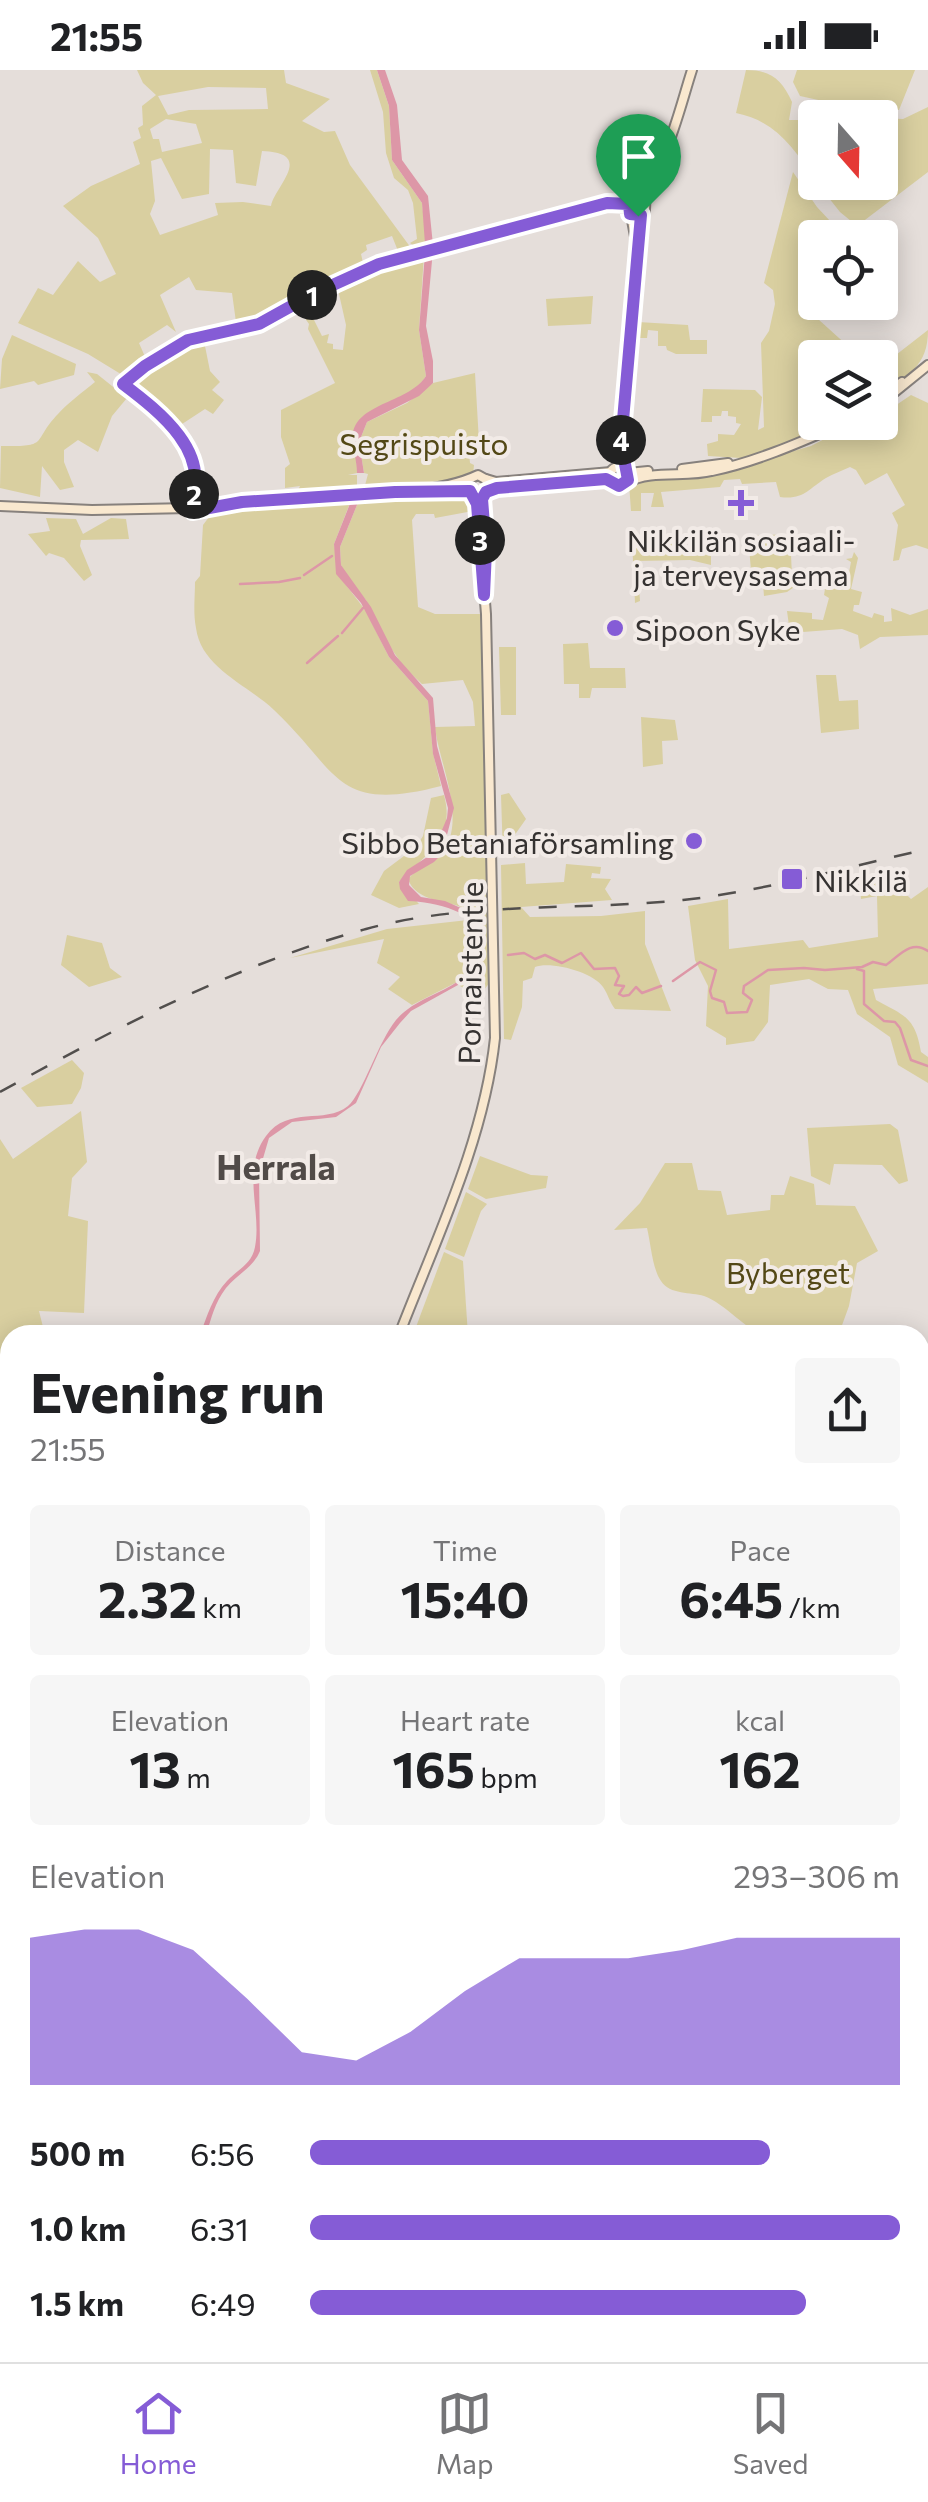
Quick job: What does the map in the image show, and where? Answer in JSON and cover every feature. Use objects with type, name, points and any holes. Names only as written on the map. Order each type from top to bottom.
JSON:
[{"type":"street","points":[[637,215],[628,211],[673,129],[692,70]]},
{"type":"street","points":[[197,502],[192,458],[182,439],[123,384],[145,366],[188,340],[259,324],[359,272],[421,250],[607,203],[636,201],[645,210],[637,215]]},
{"type":"street","points":[[619,474],[637,215]]},
{"type":"street","points":[[898,386],[928,362]]},
{"type":"street","points":[[0,506],[128,510],[197,502],[376,494],[470,480],[478,475],[496,482],[705,473],[801,440]]},
{"type":"street","points":[[395,492],[485,493],[497,488],[602,479],[619,474]]},
{"type":"street","points":[[484,477],[488,484],[485,493]]},
{"type":"street","points":[[470,480],[471,492]]},
{"type":"street","name":"Pornaistentie","points":[[471,492],[477,504],[484,595]]},
{"type":"street","name":"Pornaistentie","points":[[403,1325],[478,1127],[493,1063],[497,1012],[484,595],[485,493]]},
{"type":"green space","points":[[137,70],[284,70],[286,83],[330,99],[302,121],[324,132],[335,131],[350,165],[411,248],[369,264],[398,251],[392,236],[366,245],[367,250],[361,254],[364,267],[243,326],[236,322],[232,293],[196,290],[189,277],[160,295],[176,332],[167,325],[139,343],[146,359],[124,376],[88,354],[18,323],[38,288],[53,295],[78,261],[100,282],[116,274],[98,238],[63,206],[91,186],[140,164],[133,142],[141,138],[138,128],[143,125],[142,106],[156,95],[143,83]],"holes":[[[208,87],[266,88],[268,109],[189,110],[168,115],[158,96]],[[166,119],[196,124],[202,143],[162,152],[159,139],[153,139],[150,129]],[[210,149],[233,150],[236,183],[256,186],[262,151],[278,153],[290,164],[271,206],[215,203],[218,215],[160,235],[150,214],[155,201],[151,161],[161,158],[182,199],[209,194]]]},
{"type":"green space","points":[[370,70],[377,70],[389,106],[392,160],[422,203],[427,247],[417,248],[410,243],[417,239],[413,203],[408,190],[394,178],[386,153],[383,112]]},
{"type":"green space","points":[[746,70],[769,74],[780,82],[792,102],[789,120],[798,120],[798,156],[773,129],[736,113]]},
{"type":"green space","points":[[797,70],[915,70],[899,110],[898,100],[818,100],[800,96],[793,82]]},
{"type":"green space","points":[[928,107],[928,172],[898,195],[898,119]]},
{"type":"green space","points":[[793,172],[798,179],[798,200],[812,200],[829,220],[798,220],[798,320],[819,320],[841,340],[798,340],[798,439],[741,458],[708,456],[707,444],[718,441],[718,434],[734,435],[741,424],[736,423],[736,417],[728,416],[728,411],[712,416],[712,422],[701,422],[703,389],[755,390],[762,397],[758,430],[764,427],[761,343],[769,331],[775,304],[773,290],[764,283]]},
{"type":"green space","points":[[830,200],[891,200],[865,220],[850,220]]},
{"type":"green space","points":[[424,255],[419,330],[426,376],[411,391],[356,425],[357,473],[348,475],[357,475],[357,485],[334,544],[342,580],[366,611],[389,657],[428,701],[441,786],[379,795],[342,781],[274,710],[216,665],[200,642],[196,628],[195,582],[200,576],[203,525],[215,509],[294,498],[300,486],[285,488],[285,468],[290,464],[281,437],[281,410],[335,383],[299,310],[307,306],[322,336],[329,334],[327,343],[333,344],[333,349],[343,350],[346,325],[341,287]]},
{"type":"green space","points":[[593,296],[591,324],[548,326],[546,299]]},
{"type":"green space","points":[[638,322],[688,325],[690,340],[707,340],[707,354],[676,354],[666,346],[658,346],[658,331],[648,330],[647,338],[636,338]]},
{"type":"green space","points":[[928,330],[920,361],[898,381],[898,353]]},
{"type":"green space","points":[[12,335],[76,364],[74,375],[38,385],[34,381],[0,389],[2,359]]},
{"type":"green space","points":[[204,341],[210,371],[220,382],[212,390],[224,400],[213,414],[205,409],[179,426],[135,384]]},
{"type":"green space","points":[[87,372],[97,374],[127,398],[112,416],[98,452],[78,440],[64,450],[64,462],[74,487],[60,490],[42,466],[40,497],[0,488],[1,446],[38,441],[62,410],[95,382]]},
{"type":"green space","name":"Segrispuisto","points":[[475,373],[479,442],[468,443],[473,475],[456,482],[363,493],[368,474],[364,473],[359,442],[367,422],[407,403],[433,383]]},
{"type":"green space","points":[[911,395],[928,403],[928,549],[916,545],[902,549],[899,560],[893,561],[898,525],[892,513],[905,505],[887,473],[865,485],[850,467],[795,497],[780,497],[776,482],[742,484],[740,479],[724,480],[720,487],[661,492],[664,507],[651,507],[654,493],[641,493],[641,511],[631,511],[629,483],[723,471],[822,440],[898,440],[898,404]]},
{"type":"green space","points":[[468,494],[474,503],[473,511],[435,518],[434,514],[416,514],[412,520],[418,607],[435,614],[486,614],[496,974],[484,990],[475,994],[460,986],[483,950],[480,922],[461,907],[425,896],[408,879],[439,856],[452,828],[450,794],[435,727],[475,726],[473,702],[463,680],[422,684],[404,667],[384,638],[366,600],[346,576],[340,547],[361,495]]},
{"type":"green space","points":[[46,518],[76,519],[83,534],[111,518],[126,519],[129,539],[81,540],[92,575],[84,581],[64,558],[49,553],[46,556],[28,534],[50,531]]},
{"type":"green space","points":[[790,534],[792,576],[826,584],[828,579],[847,583],[851,562],[846,559],[852,558],[854,552],[858,558],[851,589],[862,592],[853,611],[872,618],[874,613],[884,616],[884,622],[892,621],[891,608],[910,615],[928,609],[928,635],[880,637],[860,649],[858,635],[842,629],[790,633],[787,611],[812,613],[812,619],[823,620],[829,598],[824,595],[825,589],[797,585],[787,592],[764,596],[762,572],[751,570],[748,536]]},
{"type":"green space","points":[[632,540],[673,544],[677,551],[711,550],[711,565],[690,560],[637,561],[640,601],[635,603]]},
{"type":"green space","points":[[588,643],[590,668],[625,668],[626,688],[592,688],[590,698],[579,698],[579,684],[564,684],[563,644]]},
{"type":"green space","points":[[499,647],[516,647],[516,715],[501,715]]},
{"type":"green space","points":[[816,675],[836,675],[839,701],[858,700],[859,729],[821,733]]},
{"type":"green space","points":[[641,717],[675,720],[678,740],[662,741],[663,764],[643,767]]},
{"type":"green space","points":[[509,793],[526,819],[514,836],[523,857],[503,857],[501,795]]},
{"type":"green space","points":[[444,795],[447,811],[442,835],[399,882],[419,904],[399,908],[371,895],[384,871],[416,847],[423,836],[431,798]]},
{"type":"green space","points":[[525,863],[526,884],[564,882],[566,864],[601,867],[600,874],[592,873],[591,878],[611,879],[605,889],[612,900],[521,907],[530,917],[645,911],[645,944],[671,1011],[615,1009],[603,987],[590,977],[551,965],[535,967],[532,978],[523,981],[522,1007],[511,1040],[504,1039],[501,865]]},
{"type":"green space","points":[[897,874],[901,889],[911,899],[928,887],[928,984],[873,989],[876,1000],[912,1024],[921,1052],[928,1057],[928,1083],[898,1065],[890,1037],[857,1014],[848,990],[828,989],[809,979],[770,985],[768,1022],[754,1041],[726,1045],[726,1038],[706,1026],[708,986],[695,960],[688,906],[728,899],[729,949],[803,940],[809,948],[878,937],[877,896],[861,899],[860,884],[878,883]]},
{"type":"green space","points":[[468,920],[477,931],[476,946],[463,979],[412,1005],[388,989],[400,977],[377,963],[384,939],[290,958],[387,929]]},
{"type":"green space","points":[[67,935],[102,943],[110,968],[122,977],[89,987],[61,965]]},
{"type":"green space","points":[[72,1060],[84,1073],[72,1104],[37,1107],[21,1088]]},
{"type":"green space","points":[[81,1111],[87,1162],[72,1178],[68,1216],[88,1221],[84,1313],[39,1311],[42,1325],[0,1325],[0,1139],[13,1159]]},
{"type":"green space","points":[[890,1124],[898,1130],[908,1181],[899,1184],[882,1165],[834,1164],[830,1185],[811,1176],[807,1128]]},
{"type":"green space","points":[[480,1156],[531,1175],[548,1176],[546,1188],[486,1199],[468,1189]]},
{"type":"green space","name":"Byberget","points":[[665,1163],[692,1163],[698,1190],[721,1191],[727,1215],[770,1210],[771,1195],[784,1195],[790,1176],[814,1184],[816,1205],[855,1206],[878,1251],[857,1263],[842,1325],[746,1325],[704,1296],[675,1291],[665,1285],[656,1269],[647,1228],[614,1230],[640,1203]]},
{"type":"green space","points":[[466,1192],[487,1204],[464,1257],[445,1249]]},
{"type":"green space","points":[[444,1252],[463,1261],[467,1325],[417,1325]]},
{"type":"shaded area","points":[[377,70],[385,70],[397,105],[402,160],[428,196],[433,245],[425,244],[422,203],[392,160],[389,106]]},
{"type":"shaded area","points":[[433,250],[426,326],[433,383],[419,396],[367,422],[359,442],[364,473],[357,473],[353,433],[357,423],[374,409],[409,392],[426,376],[419,330],[425,253]]},
{"type":"shaded area","points":[[361,495],[340,547],[341,565],[371,607],[395,655],[433,698],[437,746],[454,808],[442,854],[410,876],[409,885],[421,897],[445,901],[479,916],[485,946],[467,980],[411,1011],[400,1023],[381,1047],[356,1103],[336,1117],[292,1122],[269,1138],[259,1172],[260,1251],[226,1288],[209,1325],[204,1325],[218,1293],[253,1253],[253,1177],[266,1136],[285,1121],[328,1114],[348,1106],[396,1020],[410,1007],[463,978],[480,941],[478,930],[461,913],[408,901],[400,889],[399,882],[407,870],[432,854],[448,808],[433,754],[428,701],[389,657],[361,603],[336,574],[334,544],[353,496]]},
{"type":"waterway","points":[[304,575],[332,556]]},
{"type":"waterway","points":[[240,584],[300,578]]},
{"type":"waterway","points":[[342,633],[363,608]]},
{"type":"waterway","points":[[307,663],[338,636]]},
{"type":"waterway","points":[[673,981],[700,962],[716,970],[712,998],[724,1002],[727,1013],[747,1012],[752,1000],[743,993],[744,986],[768,970],[825,970],[862,967],[873,962],[886,965],[911,948],[928,951]]},
{"type":"waterway","points":[[508,955],[524,953],[535,959],[545,955],[562,963],[581,953],[594,969],[615,968],[619,976],[615,985],[624,986],[619,994],[623,996],[636,987],[642,993],[661,986]]},
{"type":"waterway","points":[[857,969],[864,971],[864,1004],[884,1021],[895,1022],[911,1060],[928,1066]]},
{"type":"railway","points":[[0,1092],[224,979],[366,929],[484,910],[714,896],[928,849]]},
{"type":"place","name":"Nikkilän sosiaali- ja terveysasema","points":[[741,503]]},
{"type":"place","name":"Sipoon Syke","points":[[615,628]]},
{"type":"place","name":"Sibbo Betaniaförsamling","points":[[694,841]]},
{"type":"place","name":"Nikkilä","points":[[792,879]]},
{"type":"district","name":"Herrala","points":[[276,1165]]},
{"type":"route","points":[[607,203],[629,204],[630,214],[638,216],[641,215],[621,443],[628,480],[619,486],[606,479],[492,488],[486,492],[482,499],[484,595],[477,504],[470,491],[242,502],[193,511],[189,505],[194,497],[194,465],[188,448],[159,414],[123,384],[188,340],[249,328],[379,264],[607,203]]}]
